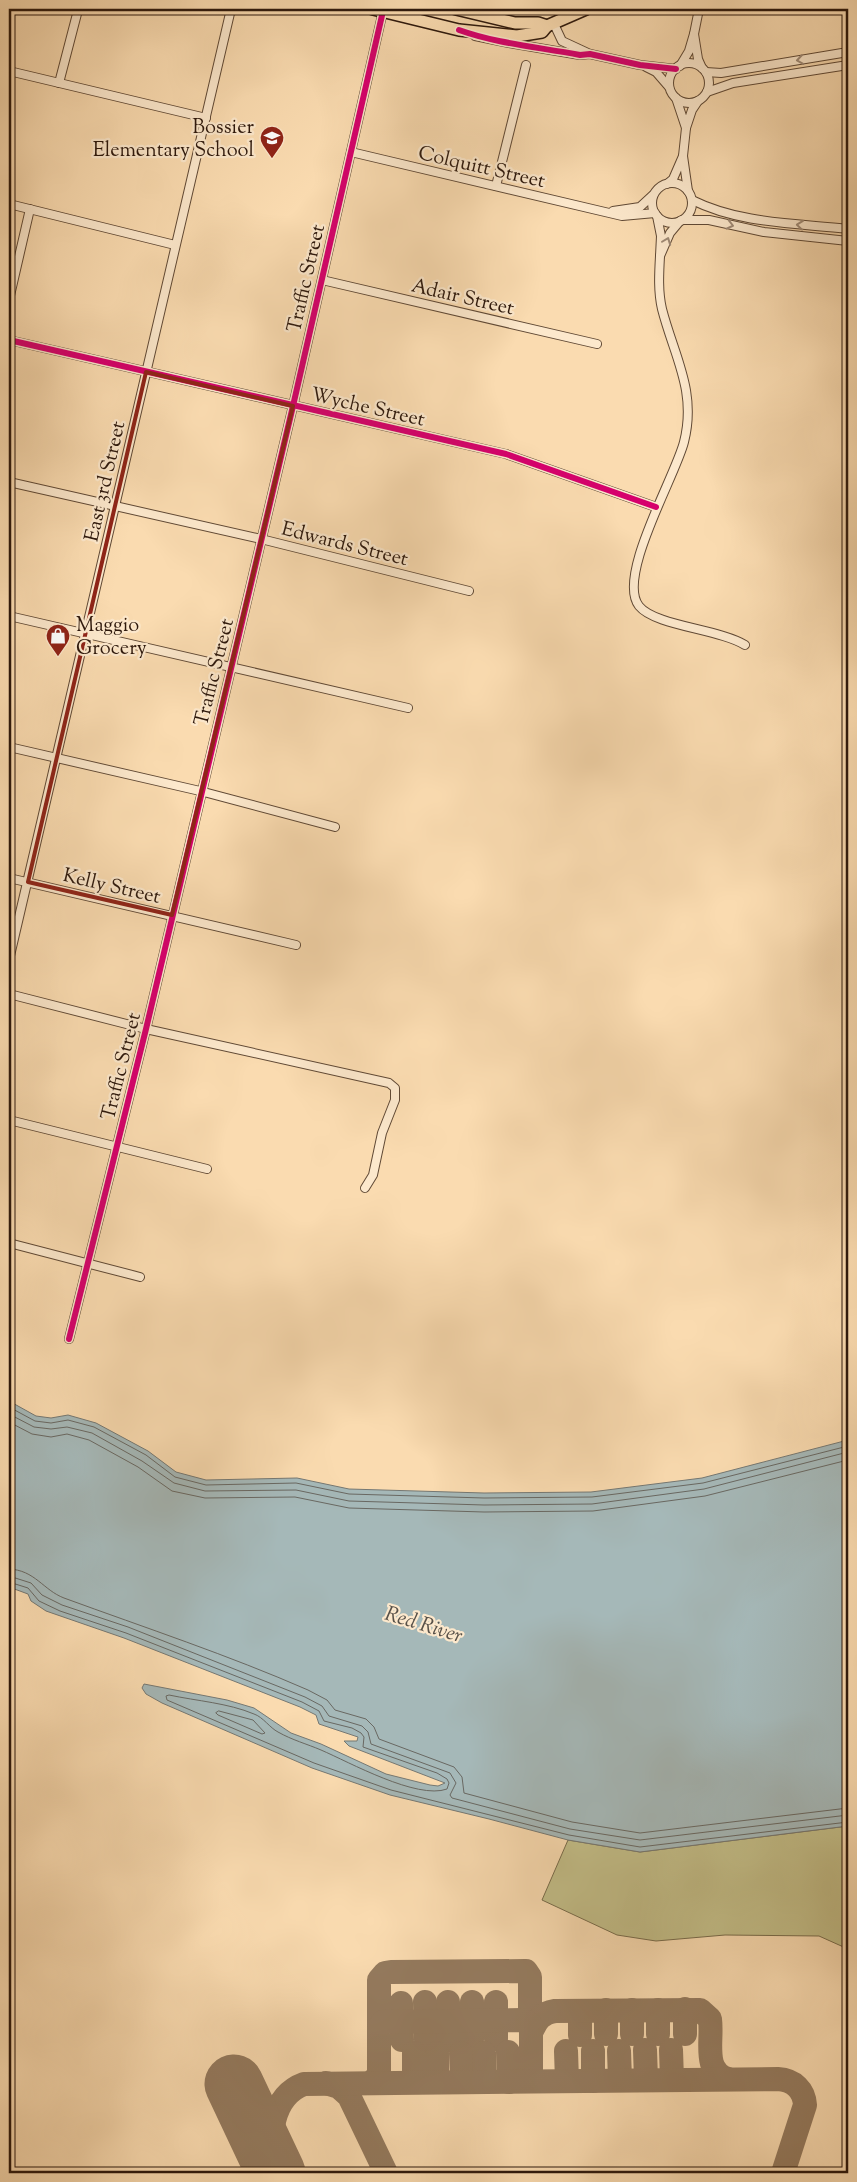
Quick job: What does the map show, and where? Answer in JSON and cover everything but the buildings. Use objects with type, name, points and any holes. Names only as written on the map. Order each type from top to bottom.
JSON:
[{"type":"main road","points":[[380,9],[459,30],[517,36],[542,32],[551,25],[586,9]]},
{"type":"main road","points":[[456,9],[472,11],[516,23],[551,25]]},
{"type":"street","name":"East 3rd Street","points":[[9,960],[231,9]]},
{"type":"street","name":"Traffic Street","points":[[70,1339],[146,1030],[200,791],[293,406],[351,152],[380,9]]},
{"type":"street","points":[[670,88],[670,78],[689,51],[699,9]]},
{"type":"street","points":[[59,83],[78,10]]},
{"type":"street","points":[[551,25],[562,41],[590,54],[640,65],[678,68],[693,64],[704,70],[721,73],[848,52]]},
{"type":"street","points":[[459,30],[481,38],[508,44],[580,55],[590,54]]},
{"type":"street","points":[[694,34],[698,59],[709,82],[707,92]]},
{"type":"street","points":[[496,186],[526,65]]},
{"type":"street","points":[[640,65],[656,72],[670,88],[676,98],[686,128]]},
{"type":"street","points":[[660,256],[670,233],[690,210],[690,197],[685,181],[683,156],[686,128],[692,110],[698,101],[707,92],[733,83],[848,65]]},
{"type":"street","points":[[9,71],[206,118]]},
{"type":"street","points":[[676,98],[688,103],[698,101]]},
{"type":"street","name":"Colquitt Street","points":[[351,152],[622,216],[656,215]]},
{"type":"street","points":[[683,156],[673,179],[660,187],[653,195],[652,203],[661,236],[661,301],[683,372],[688,405],[687,430],[681,453],[656,507],[635,575],[634,593],[639,606],[651,615],[721,634],[745,645]]},
{"type":"street","points":[[667,184],[680,185],[690,197],[707,208],[751,219],[848,230]]},
{"type":"street","name":"Colquitt Street","points":[[606,211],[632,210],[653,195]]},
{"type":"street","points":[[9,204],[175,245]]},
{"type":"street","points":[[9,300],[30,210]]},
{"type":"street","points":[[656,215],[667,222],[709,220],[764,232],[848,241]]},
{"type":"street","name":"Adair Street","points":[[322,280],[597,344]]},
{"type":"street","name":"Wyche Street","points":[[9,340],[506,454],[656,507]]},
{"type":"street","name":"Edwards Street","points":[[9,482],[261,540],[469,591]]},
{"type":"street","points":[[9,616],[408,708]]},
{"type":"street","points":[[9,747],[200,791],[335,827]]},
{"type":"street","name":"Kelly Street","points":[[9,878],[296,945]]},
{"type":"street","points":[[9,994],[146,1030],[383,1081],[394,1086],[395,1100],[382,1133],[373,1176],[365,1188]]},
{"type":"street","points":[[9,1120],[207,1168]]},
{"type":"street","points":[[9,1243],[140,1277]]},
{"type":"highlighted area","points":[[146,372],[293,406],[172,915],[28,882]]},
{"type":"shaded area","points":[[848,1826],[848,1949],[819,1936],[725,1935],[656,1941],[617,1935],[542,1900],[568,1840],[640,1852]]},
{"type":"water","name":"Red River","points":[[9,1401],[36,1416],[51,1418],[68,1415],[96,1423],[148,1451],[176,1472],[206,1480],[297,1478],[349,1489],[484,1493],[591,1492],[702,1478],[848,1440],[848,1826],[640,1852],[568,1840],[390,1795],[312,1768],[162,1703],[146,1694],[142,1688],[144,1684],[227,1700],[254,1708],[291,1733],[321,1744],[386,1774],[430,1785],[438,1786],[445,1783],[349,1746],[344,1741],[357,1741],[358,1737],[319,1724],[316,1715],[300,1707],[124,1638],[46,1611],[31,1601],[28,1594],[9,1587]]},
{"type":"taxiway","points":[[379,2028],[379,1980],[385,1973],[391,1972],[526,1971],[530,1977],[530,2014],[528,2018],[523,2020]]},
{"type":"taxiway","points":[[425,2002],[426,2040]]},
{"type":"taxiway","points":[[448,2002],[449,2040]]},
{"type":"taxiway","points":[[472,2002],[472,2040]]},
{"type":"taxiway","points":[[496,2002],[496,2039]]},
{"type":"taxiway","points":[[401,2003],[402,2040]]},
{"type":"taxiway","points":[[685,2009],[685,2034]]},
{"type":"taxiway","points":[[606,2010],[606,2034]]},
{"type":"taxiway","points":[[632,2010],[632,2034]]},
{"type":"taxiway","points":[[658,2010],[658,2034]]},
{"type":"taxiway","points":[[531,2033],[540,2018],[555,2011],[700,2010],[710,2019],[710,2054],[712,2062],[720,2075],[728,2079]]},
{"type":"taxiway","points":[[580,2011],[580,2035]]},
{"type":"taxiway","points":[[371,2083],[379,2075],[379,2028],[383,2022],[523,2020],[531,2025],[531,2071],[529,2076],[521,2081]]},
{"type":"taxiway","points":[[645,2050],[646,2080]]},
{"type":"taxiway","points":[[671,2050],[672,2080]]},
{"type":"taxiway","points":[[566,2051],[567,2081]]},
{"type":"taxiway","points":[[593,2051],[593,2081]]},
{"type":"taxiway","points":[[619,2051],[620,2080]]},
{"type":"taxiway","points":[[508,2052],[509,2082]]},
{"type":"taxiway","points":[[414,2053],[414,2082]]},
{"type":"taxiway","points":[[437,2053],[437,2082]]},
{"type":"taxiway","points":[[461,2053],[462,2082]]},
{"type":"taxiway","points":[[484,2053],[485,2082]]},
{"type":"taxiway","points":[[274,2169],[272,2132],[278,2108],[293,2090],[304,2084],[778,2079],[789,2081],[797,2087],[803,2095],[805,2105],[783,2173]]},
{"type":"taxiway","points":[[326,2083],[339,2087],[349,2096],[386,2173]]},
{"type":"runway","points":[[234,2084],[276,2173]]},
{"type":"cycle path","points":[[69,1339],[146,1029],[293,406],[383,11]]},
{"type":"cycle path","points":[[459,30],[519,45],[580,55],[590,54],[640,65],[676,69]]},
{"type":"cycle path","points":[[9,340],[506,454],[656,507]]},
{"type":"place","name":"Bossier Elementary School","points":[[272,159]]},
{"type":"place","name":"Maggio Grocery","points":[[58,657]]}]
